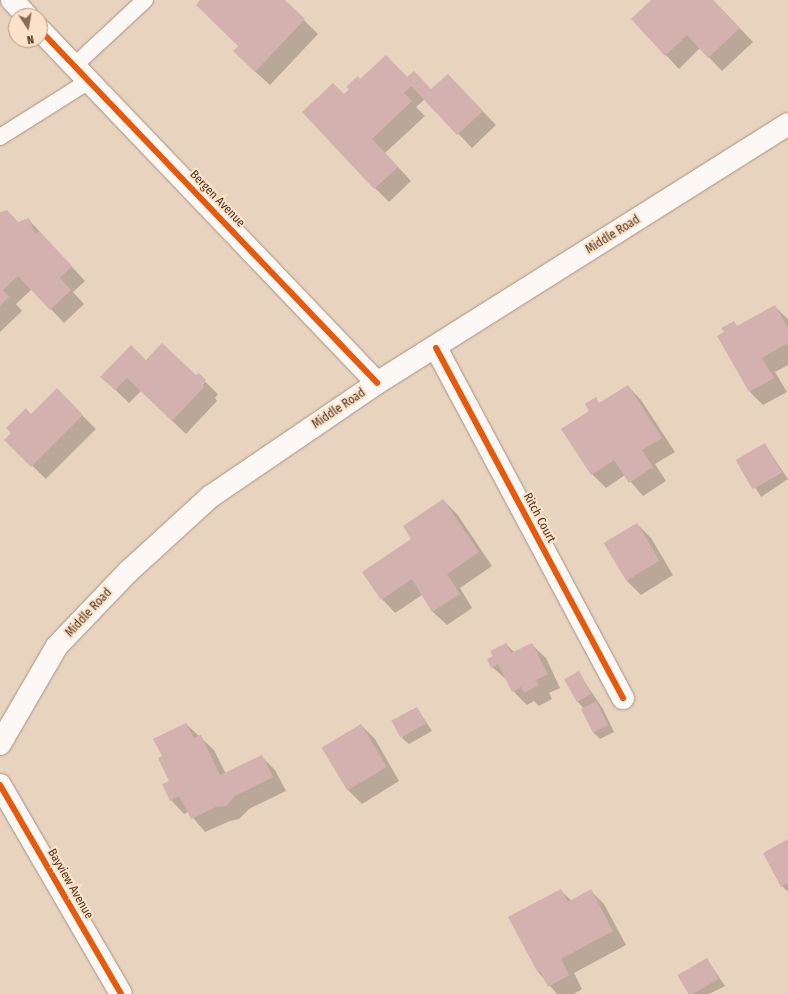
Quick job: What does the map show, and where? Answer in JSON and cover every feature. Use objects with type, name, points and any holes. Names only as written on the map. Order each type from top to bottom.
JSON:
[{"type":"street","points":[[12,0],[20,8]]},
{"type":"street","name":"Bergen Avenue","points":[[48,38],[377,383]]},
{"type":"street","name":"Middle Road","points":[[0,744],[58,646],[128,571],[210,497],[377,383],[436,348],[788,124]]},
{"type":"street","name":"Ritch Court","points":[[436,348],[623,698]]},
{"type":"street","name":"Bayview Avenue","points":[[0,785],[121,994]]},
{"type":"lane","points":[[0,137],[82,73],[145,0]]},
{"type":"building","points":[[200,0],[285,0],[305,19],[255,72],[233,51],[238,46],[196,5]]},
{"type":"building","points":[[651,0],[713,0],[740,28],[708,58],[687,35],[665,56],[631,19]]},
{"type":"building","points":[[386,55],[407,77],[414,71],[431,89],[448,74],[483,111],[457,135],[411,86],[404,93],[412,101],[372,139],[398,167],[374,189],[302,112],[333,83],[344,94],[349,89],[346,87],[358,76],[360,79]]},
{"type":"building","points":[[7,210],[18,222],[29,218],[35,234],[39,231],[72,266],[60,278],[71,290],[50,310],[18,276],[3,290],[9,297],[0,306],[0,212]]},
{"type":"building","points":[[775,305],[788,328],[788,343],[762,358],[774,378],[749,392],[717,336],[724,332],[721,328],[734,321],[737,326]]},
{"type":"building","points":[[162,343],[196,375],[199,373],[206,380],[202,384],[204,387],[172,421],[127,378],[115,390],[100,377],[131,345],[146,360]]},
{"type":"building","points":[[628,385],[662,438],[642,450],[653,467],[629,483],[614,460],[591,475],[561,429],[589,411],[585,404],[596,397],[599,403]]},
{"type":"building","points":[[57,388],[83,415],[31,467],[4,440],[11,433],[6,428],[26,408],[31,414]]},
{"type":"building","points":[[765,443],[782,472],[753,489],[736,460]]},
{"type":"building","points":[[443,499],[479,552],[447,574],[460,594],[432,612],[412,579],[381,600],[362,572],[411,539],[403,526]]},
{"type":"building","points":[[637,523],[660,561],[626,581],[604,543]]},
{"type":"building","points":[[506,643],[511,653],[532,643],[548,674],[536,680],[539,685],[524,693],[521,687],[512,692],[498,664],[491,668],[487,659],[493,656],[490,651]]},
{"type":"building","points":[[579,671],[592,694],[577,702],[564,679]]},
{"type":"building","points":[[596,701],[608,725],[593,733],[581,709]]},
{"type":"building","points":[[417,707],[426,724],[400,737],[391,721]]},
{"type":"building","points":[[186,723],[194,738],[201,735],[220,775],[262,755],[273,777],[235,796],[226,806],[216,807],[191,819],[179,796],[170,801],[162,784],[169,781],[158,758],[162,756],[153,739]]},
{"type":"building","points":[[361,724],[387,767],[347,791],[322,748]]},
{"type":"building","points":[[788,839],[788,883],[781,887],[763,853]]},
{"type":"building","points":[[561,889],[568,902],[591,889],[613,931],[561,959],[569,975],[548,987],[540,971],[538,973],[508,917]]},
{"type":"building","points":[[707,958],[719,979],[693,994],[689,994],[678,975]]},
{"type":"cycle path","points":[[48,38],[377,383]]},
{"type":"cycle path","points":[[436,348],[623,698]]},
{"type":"cycle path","points":[[0,785],[121,994]]}]
